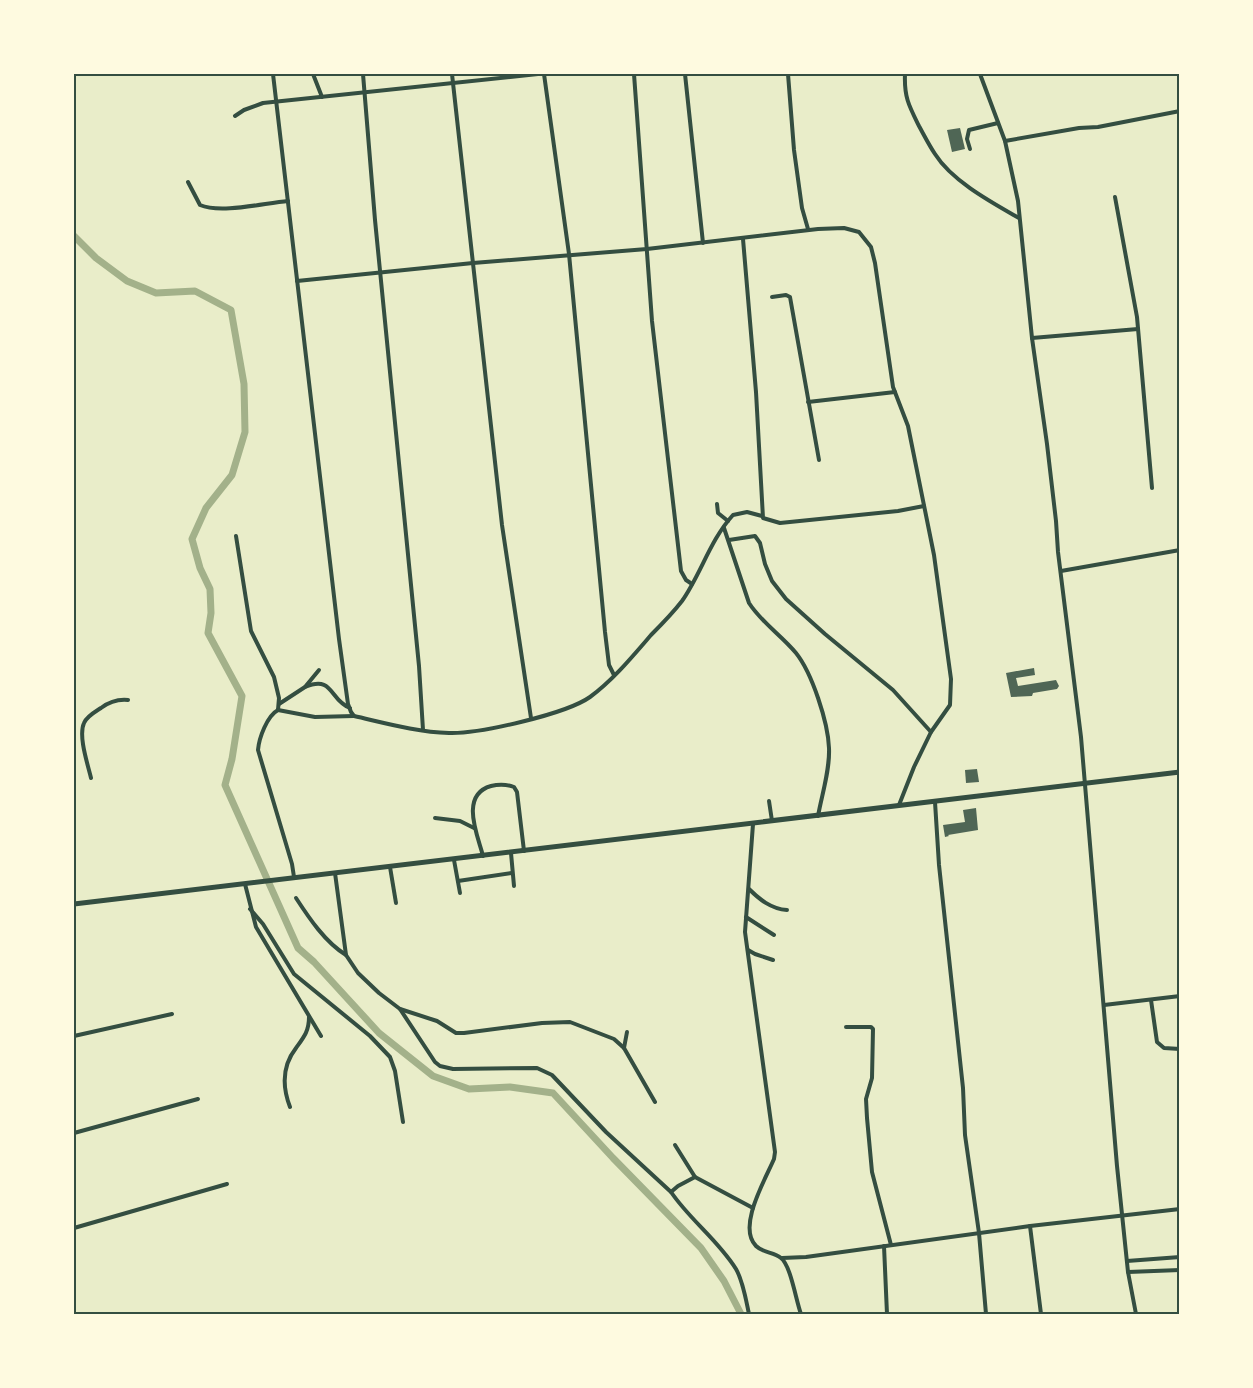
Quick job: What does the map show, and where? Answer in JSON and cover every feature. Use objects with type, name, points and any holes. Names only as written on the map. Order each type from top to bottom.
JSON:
[{"type":"main road","points":[[74,904],[1179,772]]},
{"type":"street","points":[[273,74],[319,482],[350,708],[354,716]]},
{"type":"street","points":[[313,74],[322,97]]},
{"type":"street","points":[[363,74],[380,273],[419,666],[423,730]]},
{"type":"street","points":[[452,74],[502,525],[531,718]]},
{"type":"street","points":[[235,116],[253,106],[277,101],[538,74]]},
{"type":"street","points":[[544,74],[569,254],[605,633],[609,665],[614,675]]},
{"type":"street","points":[[634,74],[662,414],[681,571],[686,580],[692,584]]},
{"type":"street","points":[[685,74],[703,243]]},
{"type":"street","points":[[789,74],[794,150],[805,223],[808,229]]},
{"type":"street","points":[[905,74],[904,87],[907,102],[936,156],[958,179],[990,202],[1019,218]]},
{"type":"street","points":[[979,74],[1005,141],[1015,182],[1081,736],[1121,1215],[1136,1314]]},
{"type":"street","points":[[1005,141],[1079,128],[1098,127],[1179,111]]},
{"type":"street","points":[[970,149],[967,140],[969,130],[998,123]]},
{"type":"street","points":[[188,182],[200,205],[206,208],[223,209],[288,201]]},
{"type":"street","points":[[1115,197],[1138,329],[1152,488]]},
{"type":"street","points":[[297,282],[473,263],[647,249],[808,229],[853,229],[859,232],[871,248],[895,392],[908,426],[942,607],[951,679],[950,705],[931,732],[899,805]]},
{"type":"street","points":[[742,238],[756,392],[763,517]]},
{"type":"street","points":[[772,297],[786,295],[790,297],[819,460]]},
{"type":"street","points":[[1032,338],[1138,329]]},
{"type":"street","points":[[808,402],[895,392]]},
{"type":"street","points":[[717,504],[718,513],[728,521]]},
{"type":"street","points":[[754,513],[780,523],[898,511],[924,506]]},
{"type":"street","points":[[294,877],[258,750],[273,713],[278,710],[315,717],[354,716],[423,730],[466,733],[531,718],[579,703],[590,697],[614,675],[668,618],[692,584],[715,540],[733,515],[754,513],[763,509]]},
{"type":"street","points":[[724,528],[749,603],[756,614],[797,654],[810,678],[820,708],[829,747],[828,765],[818,816]]},
{"type":"street","points":[[236,536],[251,631],[274,678],[278,710]]},
{"type":"street","points":[[729,540],[755,536],[772,581],[786,599],[806,619],[893,690],[931,732]]},
{"type":"street","points":[[1061,571],[1179,550]]},
{"type":"street","points":[[305,687],[319,670]]},
{"type":"street","points":[[278,704],[305,687],[318,683],[326,685],[343,706],[350,708]]},
{"type":"street","points":[[91,778],[83,739],[83,724],[87,717],[105,705],[120,699],[128,700]]},
{"type":"street","points":[[483,856],[472,810],[476,797],[483,789],[507,784],[514,787],[517,792],[524,851]]},
{"type":"street","points":[[769,801],[772,822]]},
{"type":"street","points":[[935,802],[940,875],[963,1088],[965,1135],[979,1233],[986,1314]]},
{"type":"street","points":[[435,818],[460,821],[475,829]]},
{"type":"street","points":[[753,824],[746,916],[747,950],[775,1152],[774,1160],[753,1208],[750,1230],[753,1243],[758,1249],[782,1258],[806,1257],[1030,1226],[1179,1209]]},
{"type":"street","points":[[512,853],[514,886]]},
{"type":"street","points":[[454,860],[460,893]]},
{"type":"street","points":[[390,867],[396,903]]},
{"type":"street","points":[[335,872],[346,955],[358,974],[400,1009],[435,1062],[440,1066],[453,1069],[537,1068],[552,1075],[606,1132],[671,1192],[737,1270],[749,1314]]},
{"type":"street","points":[[458,880],[512,873]]},
{"type":"street","points":[[245,884],[256,927],[321,1036]]},
{"type":"street","points":[[748,888],[761,900],[778,910],[787,910]]},
{"type":"street","points":[[296,898],[319,930],[346,955]]},
{"type":"street","points":[[250,909],[263,924],[294,974],[370,1036],[390,1057],[395,1071],[403,1122]]},
{"type":"street","points":[[746,916],[774,935]]},
{"type":"street","points":[[747,950],[773,960]]},
{"type":"street","points":[[1104,1005],[1179,996]]},
{"type":"street","points":[[1151,1000],[1157,1042],[1164,1048],[1179,1049]]},
{"type":"street","points":[[400,1009],[437,1021],[456,1033],[464,1034],[563,1021],[614,1039],[624,1048],[655,1102]]},
{"type":"street","points":[[74,1036],[172,1014]]},
{"type":"street","points":[[290,1107],[283,1082],[291,1056],[307,1033],[309,1017]]},
{"type":"street","points":[[846,1027],[871,1027],[873,1029],[872,1078],[866,1099],[872,1172],[891,1245]]},
{"type":"street","points":[[624,1048],[627,1032]]},
{"type":"street","points":[[74,1133],[198,1099]]},
{"type":"street","points":[[675,1145],[695,1177],[753,1208]]},
{"type":"street","points":[[671,1192],[695,1177]]},
{"type":"street","points":[[74,1228],[227,1184]]},
{"type":"street","points":[[1030,1226],[1041,1314]]},
{"type":"street","points":[[884,1246],[887,1314]]},
{"type":"street","points":[[1127,1262],[1179,1257]]},
{"type":"street","points":[[782,1258],[801,1314]]},
{"type":"street","points":[[1128,1272],[1179,1270]]},
{"type":"building","points":[[960,128],[965,149],[952,152],[947,130]]},
{"type":"building","points":[[1034,668],[1035,675],[1016,678],[1018,686],[1056,680],[1059,686],[1057,689],[1033,693],[1032,696],[1011,697],[1006,673]]},
{"type":"building","points":[[977,769],[979,782],[966,783],[965,770]]},
{"type":"building","points":[[976,808],[978,830],[945,837],[943,825],[965,822],[963,810]]},
{"type":"waterway","points":[[74,236],[96,258],[127,281],[156,293],[195,291],[231,310],[244,384],[245,432],[232,475],[206,508],[192,539],[200,568],[210,589],[211,613],[208,633],[242,696],[232,759],[225,785],[298,948],[314,962],[379,1033],[433,1076],[469,1089],[510,1087],[553,1093],[701,1248],[724,1281],[741,1314]]}]
